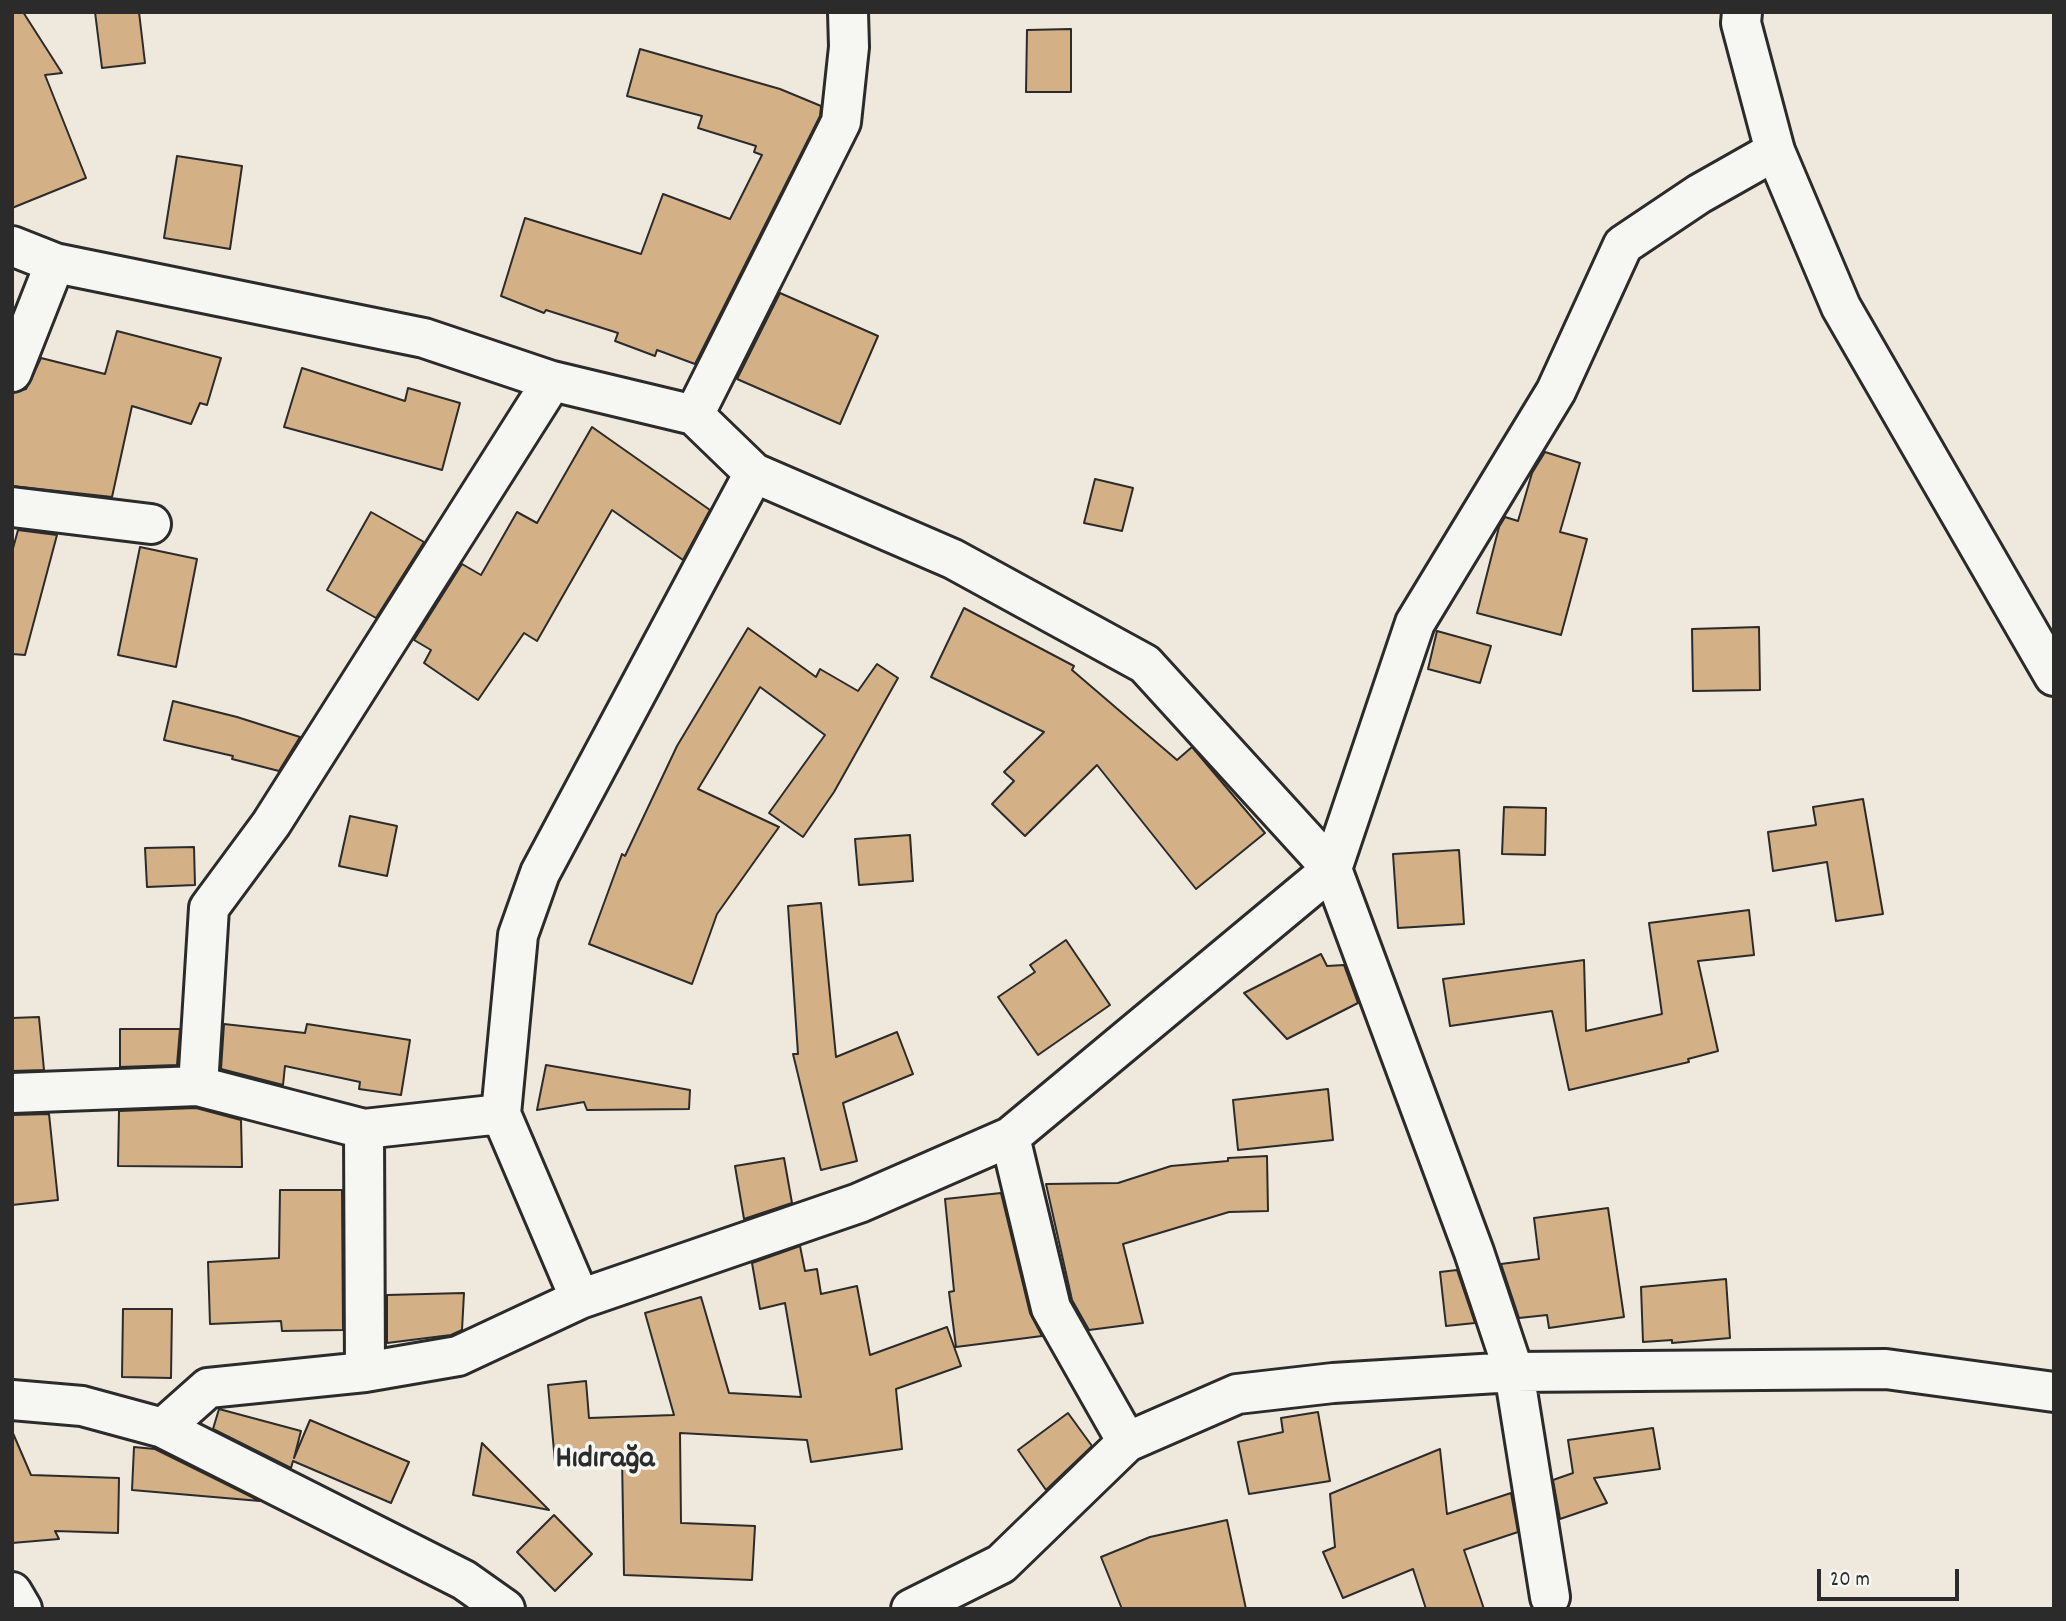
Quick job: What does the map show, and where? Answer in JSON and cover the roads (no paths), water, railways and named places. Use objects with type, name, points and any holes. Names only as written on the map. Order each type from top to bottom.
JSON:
[{"type":"street","points":[[694,415],[841,122],[849,47],[848,12]]},
{"type":"street","points":[[1742,12],[1741,23],[1775,150],[1841,307],[2054,676]]},
{"type":"street","points":[[163,1428],[208,1388],[365,1372],[458,1356],[580,1299],[859,1203],[1010,1137],[1332,869],[1415,623],[1556,391],[1623,245],[1699,194],[1775,150]]},
{"type":"street","points":[[12,246],[55,263],[424,338],[552,381],[694,415],[754,473],[953,558],[1145,664],[1332,869],[1474,1252],[1514,1371],[1550,1597]]},
{"type":"street","points":[[12,372],[55,263]]},
{"type":"street","points":[[198,1086],[209,908],[271,824],[552,381]]},
{"type":"street","points":[[580,1299],[501,1114],[518,935],[540,873],[754,473]]},
{"type":"street","points":[[12,508],[152,524]]},
{"type":"street","points":[[12,1093],[141,1086],[198,1086],[364,1129],[501,1114]]},
{"type":"street","points":[[364,1129],[365,1372]]},
{"type":"street","points":[[1010,1137],[1051,1308],[1127,1442]]},
{"type":"street","points":[[911,1609],[1002,1564],[1127,1442],[1237,1394],[1333,1383],[1514,1371],[1886,1369],[2054,1392]]},
{"type":"street","points":[[12,1400],[82,1406],[163,1428],[464,1580],[505,1609]]},
{"type":"street","points":[[12,1592],[22,1609]]},
{"type":"district","name":"Hıdırağa","points":[[605,1462]]}]
